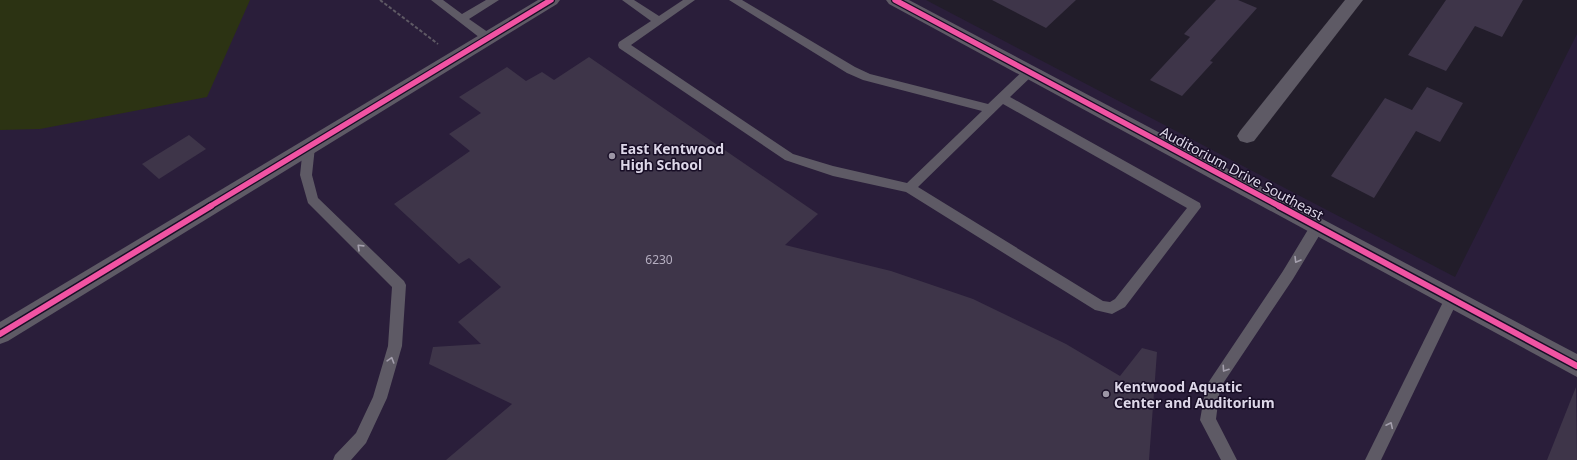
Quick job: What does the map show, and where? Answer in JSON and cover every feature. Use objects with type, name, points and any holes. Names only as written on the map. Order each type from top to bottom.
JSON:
[{"type":"street","points":[[0,334],[551,0]]},
{"type":"street","name":"Auditorium Drive Southeast","points":[[895,0],[1451,300],[1577,366]]},
{"type":"street","points":[[1247,136],[1354,0]]},
{"type":"lane","points":[[436,0],[488,38]]},
{"type":"lane","points":[[462,19],[494,0]]},
{"type":"lane","points":[[627,0],[659,21]]},
{"type":"lane","points":[[690,0],[623,45],[789,156],[813,166],[838,173],[909,188],[1100,306],[1112,308],[1120,303],[1195,207],[1002,98]]},
{"type":"lane","points":[[734,0],[851,70],[867,77],[990,109]]},
{"type":"lane","points":[[909,188],[1029,72]]},
{"type":"lane","points":[[309,147],[306,175],[312,200],[399,285],[395,346],[380,398],[361,438],[342,460]]},
{"type":"lane","points":[[1229,460],[1208,420],[1213,386],[1288,275],[1317,227]]},
{"type":"lane","points":[[1373,460],[1451,300]]},
{"type":"path","points":[[380,0],[442,47]]},
{"type":"shaded area","name":"East Kentwood High School","points":[[0,0],[926,0],[1455,277],[1577,34],[1577,460],[0,460]]},
{"type":"green space","points":[[0,0],[250,0],[207,97],[40,129],[0,130]]},
{"type":"building","points":[[992,0],[1076,0],[1046,28]]},
{"type":"building","points":[[1216,0],[1238,0],[1257,8],[1210,61],[1213,62],[1182,96],[1150,80],[1190,37],[1184,34]]},
{"type":"building","points":[[1446,0],[1523,0],[1502,37],[1475,26],[1446,71],[1408,55]]},
{"type":"building","name":"East Kentwood High School","points":[[589,57],[818,214],[785,245],[891,271],[973,299],[1066,344],[1120,376],[1142,348],[1157,352],[1149,460],[446,460],[512,404],[429,364],[433,347],[481,344],[458,322],[501,287],[469,258],[459,264],[394,204],[470,151],[449,134],[481,113],[459,97],[507,67],[526,81],[542,72],[554,80]]},
{"type":"building","points":[[1427,87],[1463,103],[1440,142],[1416,131],[1374,198],[1331,176],[1385,98],[1412,110]]},
{"type":"building","points":[[189,135],[206,149],[159,179],[142,164]]},
{"type":"building","points":[[1576,387],[1577,460],[1547,460]]},
{"type":"cycle path","points":[[0,334],[551,0]]},
{"type":"cycle path","points":[[895,0],[1577,366]]},
{"type":"place","name":"East Kentwood High School","points":[[612,156]]},
{"type":"place","name":"Kentwood Aquatic Center and Auditorium","points":[[1106,394]]}]
